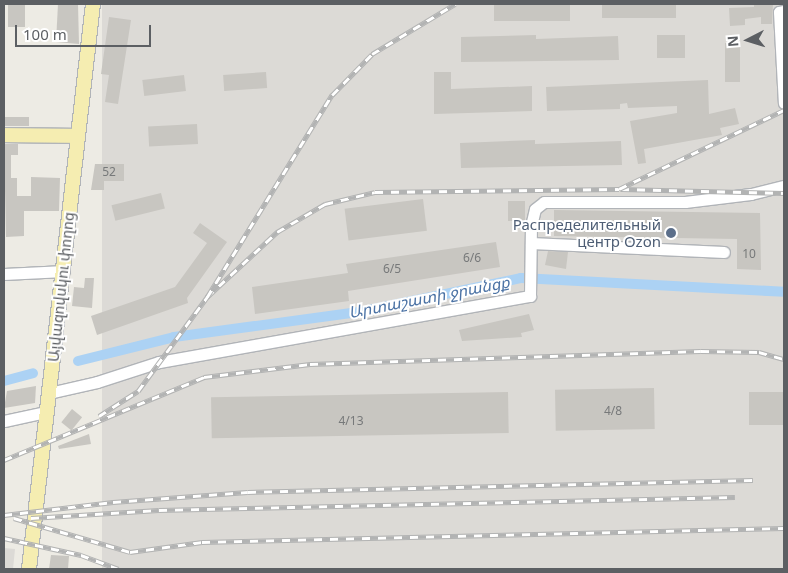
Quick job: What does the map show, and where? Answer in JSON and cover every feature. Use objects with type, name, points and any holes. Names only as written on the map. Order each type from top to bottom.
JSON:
[{"type":"main road","name":"Այվազովսկու փողոց","points":[[29,569],[93,4]]},
{"type":"main road","points":[[4,136],[77,136]]},
{"type":"street","points":[[782,11],[784,103]]},
{"type":"street","points":[[49,393],[97,382],[160,362],[530,296],[532,243],[536,208],[544,202],[685,202],[751,194],[784,186]]},
{"type":"street","points":[[532,243],[724,252]]},
{"type":"street","points":[[4,274],[64,271]]},
{"type":"street","points":[[4,421],[46,412]]},
{"type":"shaded area","points":[[102,4],[784,4],[784,569],[102,569]]},
{"type":"shaded area","points":[[4,548],[15,549],[13,569],[4,569]]},
{"type":"building","points":[[58,4],[78,4],[79,44],[56,42]]},
{"type":"building","points":[[602,4],[676,4],[676,18],[602,18]]},
{"type":"building","points":[[754,4],[773,4],[772,24],[761,24],[761,17],[745,19],[745,25],[730,26],[729,8],[754,7]]},
{"type":"building","points":[[8,5],[25,5],[25,27],[8,27]]},
{"type":"building","points":[[494,5],[570,5],[570,21],[494,21]]},
{"type":"building","points":[[109,17],[131,20],[118,104],[105,102],[109,75],[101,74]]},
{"type":"building","points":[[536,35],[536,39],[618,36],[619,60],[461,62],[461,37]]},
{"type":"building","points":[[657,35],[685,35],[685,58],[657,58]]},
{"type":"building","points":[[725,43],[740,43],[740,82],[725,82]]},
{"type":"building","points":[[266,72],[267,88],[224,91],[223,75]]},
{"type":"building","points":[[434,72],[451,72],[451,89],[532,86],[532,111],[434,114]]},
{"type":"building","points":[[184,75],[186,91],[144,96],[142,80]]},
{"type":"building","points":[[708,80],[709,114],[735,108],[739,124],[720,128],[722,135],[644,149],[646,163],[638,164],[630,121],[677,113],[677,106],[628,108],[627,103],[620,104],[620,109],[547,111],[546,87]]},
{"type":"building","points":[[4,117],[29,117],[29,126],[4,126]]},
{"type":"building","points":[[197,124],[198,144],[149,147],[148,127]]},
{"type":"building","points":[[535,140],[535,144],[621,141],[622,165],[461,168],[460,143]]},
{"type":"building","points":[[4,144],[18,144],[18,155],[11,155],[11,178],[17,178],[17,196],[31,196],[31,177],[60,178],[59,211],[24,211],[24,236],[6,237]]},
{"type":"building","points":[[95,164],[124,164],[124,181],[104,181],[104,190],[91,190]]},
{"type":"building","points":[[161,193],[165,209],[115,221],[112,205]]},
{"type":"building","points":[[423,199],[427,231],[348,240],[345,209]]},
{"type":"building","points":[[508,201],[525,201],[525,221],[508,221]]},
{"type":"building","points":[[554,210],[760,213],[761,270],[737,269],[737,239],[554,236]]},
{"type":"building","points":[[200,223],[227,242],[187,298],[188,303],[97,335],[91,316],[175,287],[207,243],[193,233]]},
{"type":"building","points":[[496,242],[500,267],[348,291],[349,301],[255,314],[252,287],[348,273],[346,264]]},
{"type":"building","points":[[548,251],[568,252],[566,269],[545,265]]},
{"type":"building","points":[[85,278],[94,278],[92,308],[72,306],[74,287],[84,288]]},
{"type":"building","points":[[529,314],[534,330],[521,333],[522,337],[462,341],[459,330]]},
{"type":"building","points":[[36,386],[35,403],[4,408],[7,391]]},
{"type":"building","points":[[654,388],[655,429],[556,431],[555,390]]},
{"type":"building","points":[[508,392],[509,433],[212,438],[211,397]]},
{"type":"building","points":[[749,392],[784,392],[784,425],[749,425]]},
{"type":"building","points":[[72,409],[82,417],[71,430],[61,422]]},
{"type":"building","points":[[89,434],[91,444],[59,449],[58,446]]},
{"type":"building","points":[[51,555],[69,556],[68,569],[49,569]]},
{"type":"waterway","name":"Արտաշատի ջրանցք","points":[[78,361],[174,337],[360,312],[521,278],[784,292]]},
{"type":"waterway","name":"Արտաշատի ջրանցք","points":[[4,381],[33,373]]},
{"type":"railway","points":[[99,416],[138,391],[207,297],[332,95],[372,54],[455,4]]},
{"type":"railway","points":[[207,297],[277,232],[325,204],[375,192],[619,189],[784,110]]},
{"type":"railway","points":[[621,189],[784,193]]},
{"type":"railway","points":[[4,460],[204,377],[310,364],[701,351],[759,352],[784,359]]},
{"type":"railway","points":[[4,515],[113,502],[248,492],[753,480]]},
{"type":"railway","points":[[31,518],[159,510],[735,497]]},
{"type":"railway","points":[[14,518],[130,552],[202,542],[784,528]]},
{"type":"railway","points":[[4,538],[81,555],[119,569]]},
{"type":"place","name":"Распределительный центр Ozon","points":[[671,233]]}]
